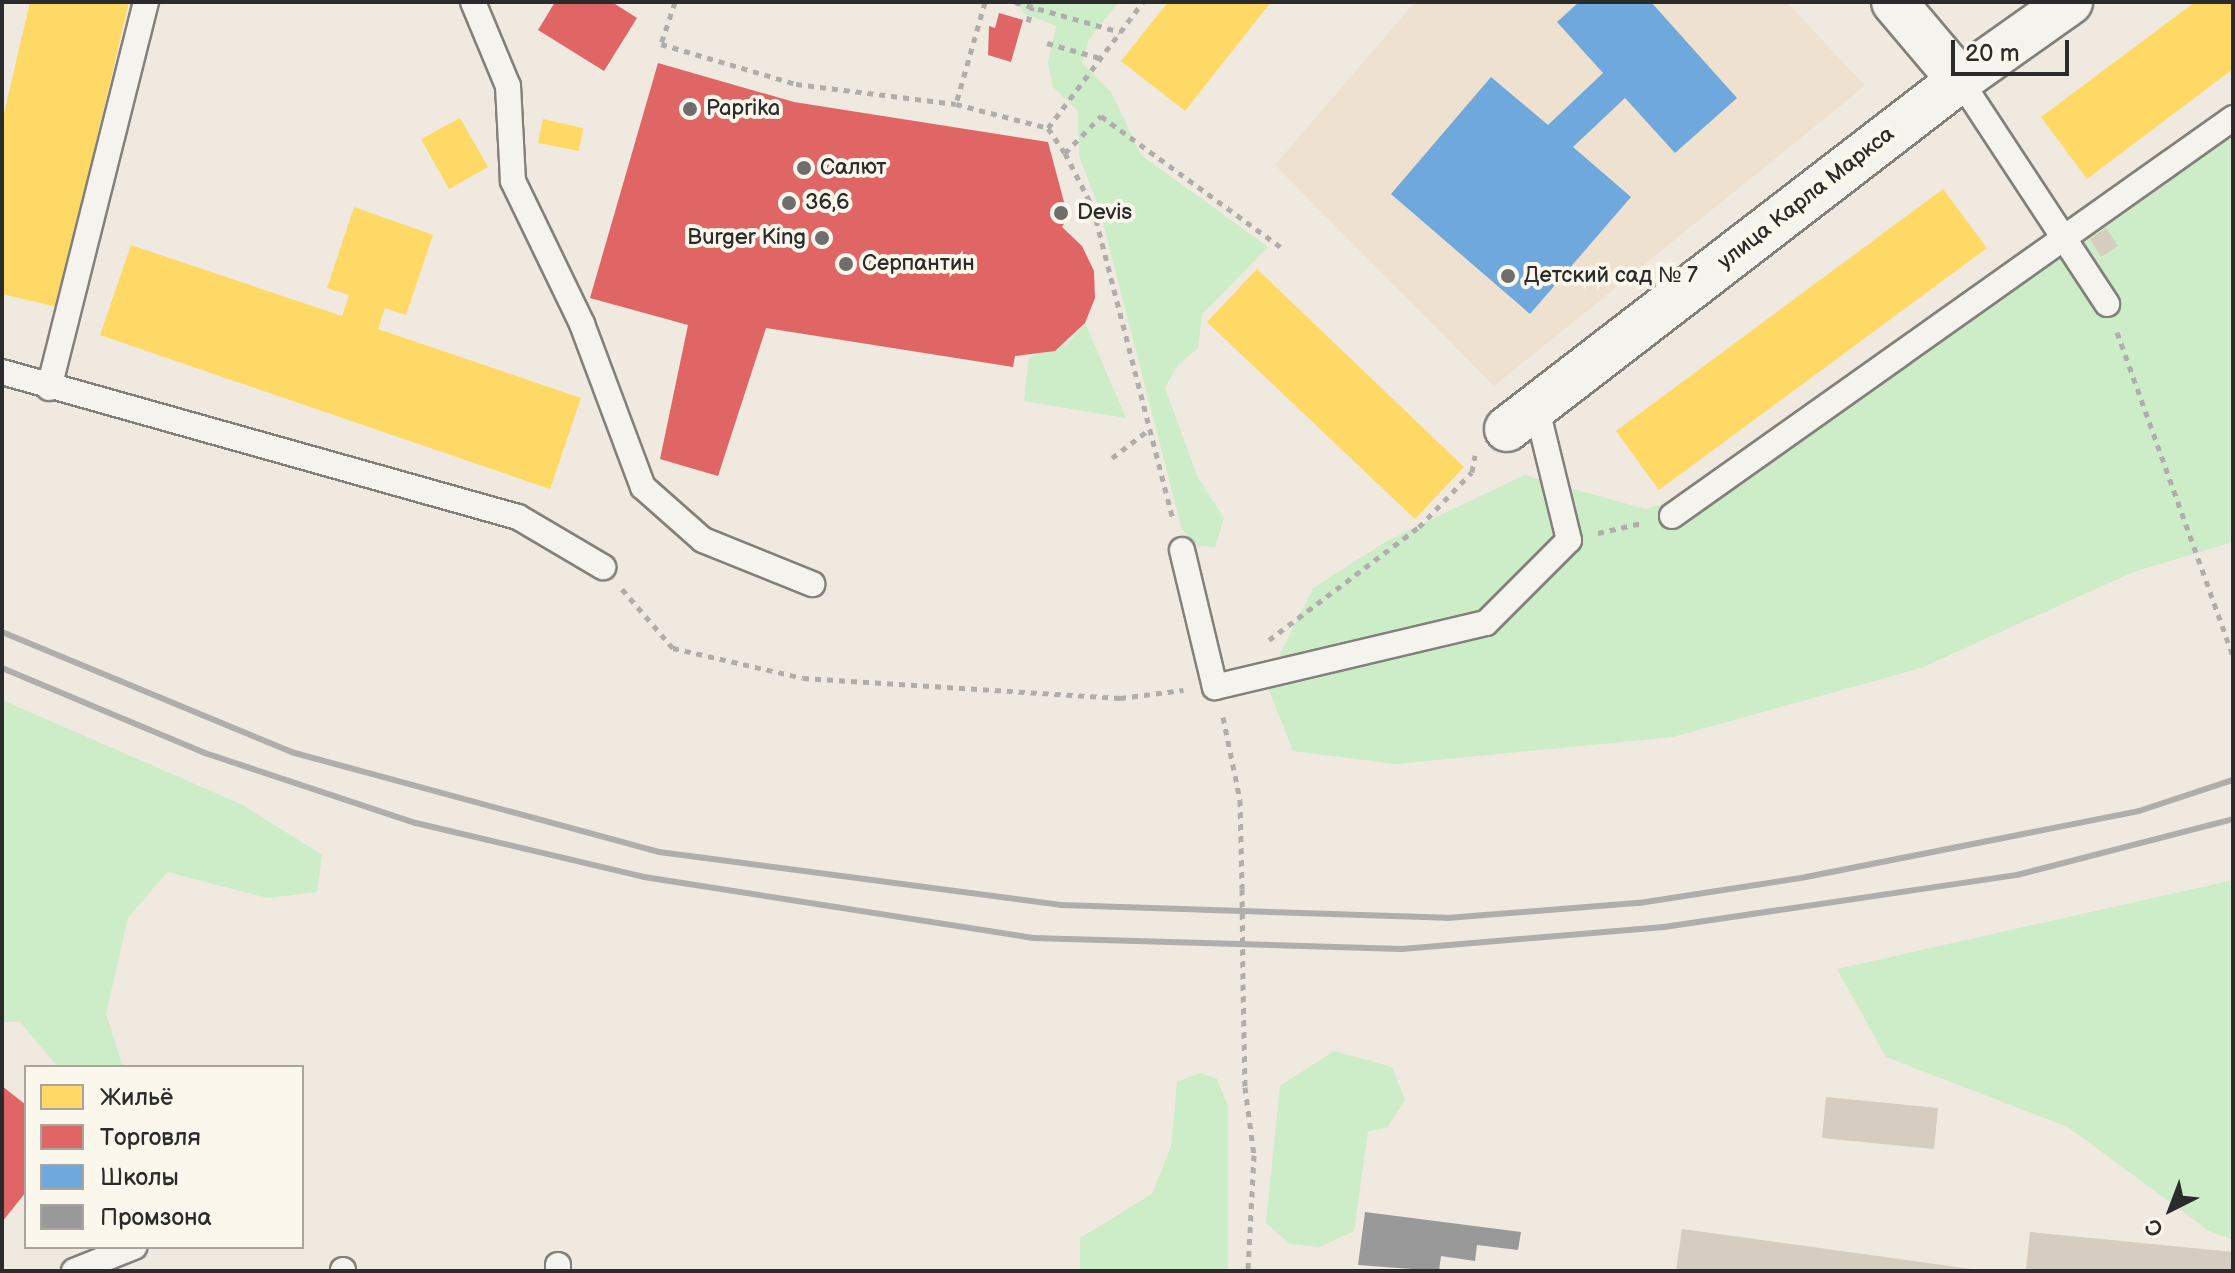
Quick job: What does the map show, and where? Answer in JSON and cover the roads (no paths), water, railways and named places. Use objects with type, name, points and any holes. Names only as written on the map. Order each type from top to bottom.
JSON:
[{"type":"street","points":[[1894,2],[1960,80]]},
{"type":"street","name":"улица Карла Маркса","points":[[1506,428],[1960,80],[2070,2]]},
{"type":"lane","points":[[49,388],[146,2]]},
{"type":"lane","points":[[473,2],[508,86],[513,181],[582,324],[643,487],[703,540],[812,584]]},
{"type":"lane","points":[[1960,80],[2107,304]]},
{"type":"lane","points":[[1672,516],[2233,118]]},
{"type":"lane","points":[[2,372],[49,388],[518,517],[603,567]]},
{"type":"lane","points":[[1182,550],[1215,687],[1486,623],[1569,540],[1506,428]]},
{"type":"lane","points":[[74,1271],[129,1249]]},
{"type":"railway","points":[[2,632],[291,752],[659,852],[1061,905],[1447,918],[1639,903],[1806,877],[2139,811],[2233,780]]},
{"type":"railway","points":[[2,668],[205,753],[416,823],[644,877],[1033,938],[1402,949],[1664,927],[2017,875],[2233,819]]},
{"type":"place","name":"Paprika","points":[[690,109]]},
{"type":"place","name":"Салют","points":[[804,168]]},
{"type":"place","name":"36,6","points":[[789,203]]},
{"type":"place","name":"Devis","points":[[1061,213]]},
{"type":"place","name":"Burger King","points":[[822,238]]},
{"type":"place","name":"Серпантин","points":[[846,264]]},
{"type":"place","name":"Детский сад № 7","points":[[1508,276]]}]
